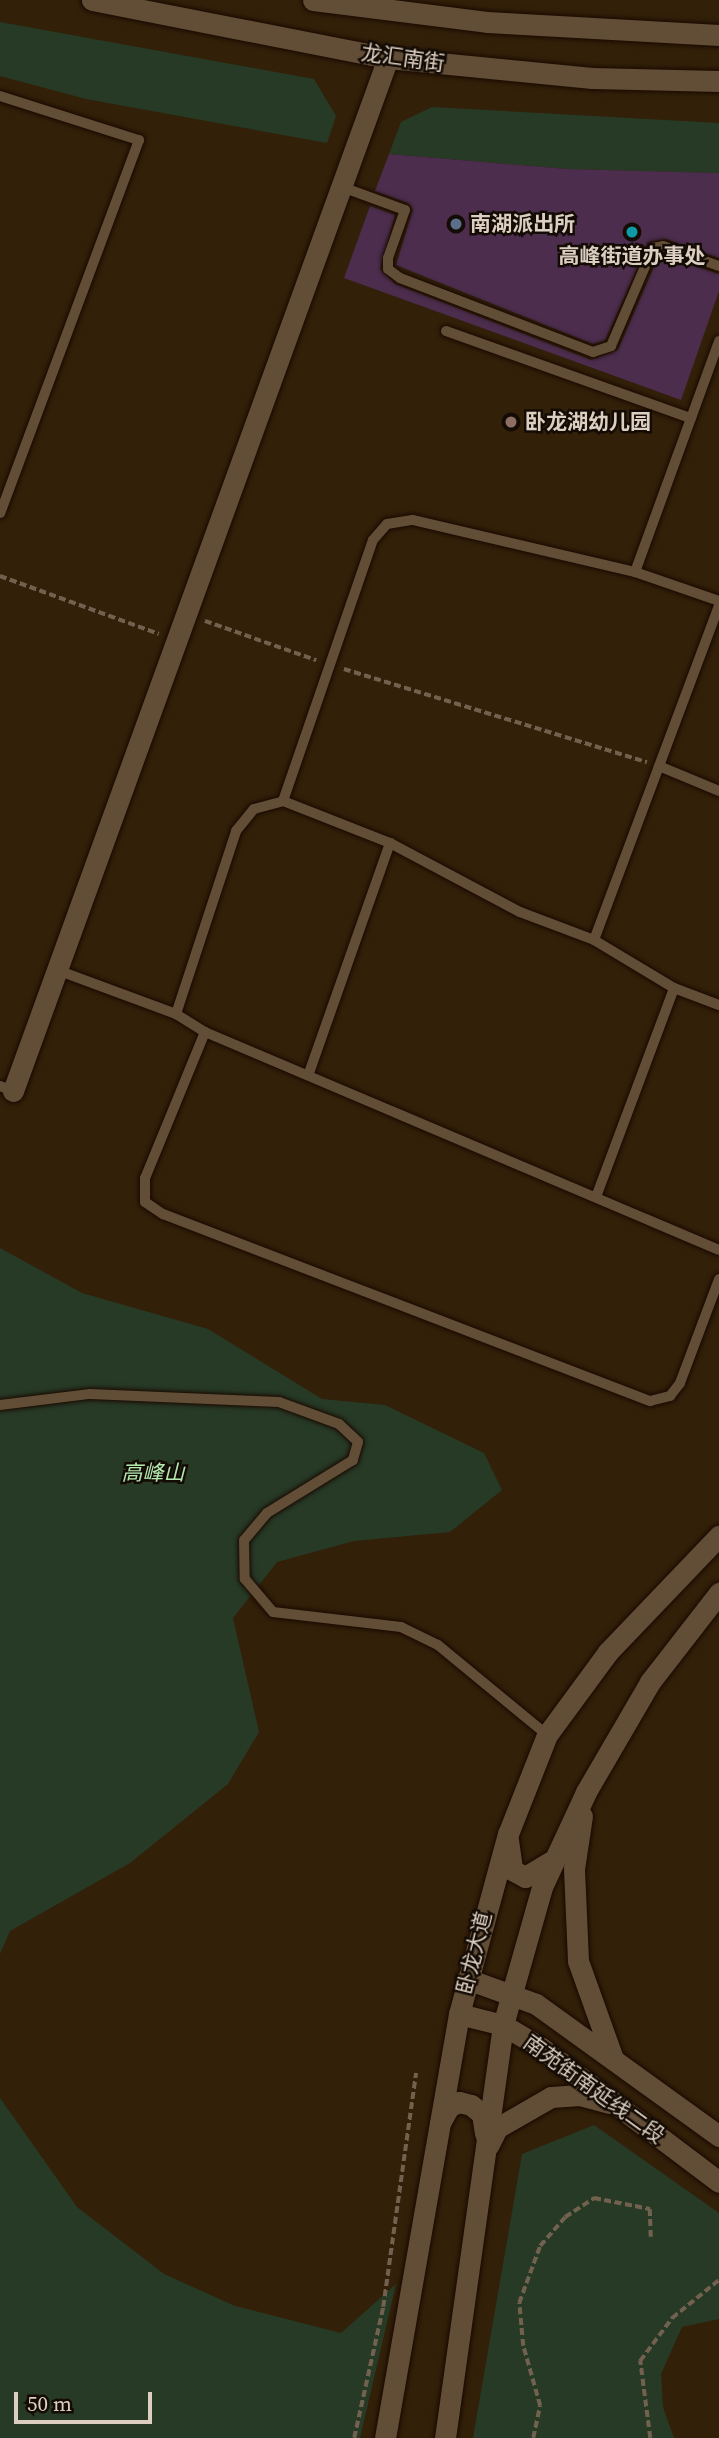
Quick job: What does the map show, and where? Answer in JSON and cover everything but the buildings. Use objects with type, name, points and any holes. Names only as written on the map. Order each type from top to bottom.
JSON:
[{"type":"main road","name":"龙汇南街","points":[[92,0],[388,58],[592,78],[719,81]]},
{"type":"main road","name":"龙汇南街","points":[[313,0],[475,21],[719,34]]},
{"type":"main road","points":[[7,1088],[57,970],[388,58]]},
{"type":"main road","name":"卧龙大道","points":[[385,2438],[435,2137],[459,2014],[508,1834],[547,1735],[608,1652],[719,1536]]},
{"type":"main road","points":[[445,2438],[485,2147],[510,1991],[553,1860],[586,1792],[650,1682],[719,1593]]},
{"type":"main road","points":[[586,1792],[573,1869],[573,1913],[578,1961],[613,2059]]},
{"type":"main road","points":[[508,1834],[512,1870],[525,1877],[553,1860]]},
{"type":"main road","name":"南苑街南延线二段","points":[[467,1979],[510,1991],[536,2004],[719,2136]]},
{"type":"main road","name":"南苑街南延线二段","points":[[459,2014],[503,2025],[622,2106],[719,2182]]},
{"type":"main road","points":[[485,2147],[497,2128],[551,2097],[580,2095],[622,2106]]},
{"type":"main road","points":[[435,2137],[449,2107],[459,2102],[471,2105],[482,2114],[485,2147]]},
{"type":"lane","points":[[0,96],[139,140],[0,513]]},
{"type":"lane","points":[[342,187],[405,210],[388,258],[388,269],[400,278],[593,352],[611,346],[653,248],[663,246],[719,266]]},
{"type":"lane","points":[[446,331],[691,418]]},
{"type":"lane","points":[[635,572],[718,349]]},
{"type":"lane","points":[[283,801],[373,540],[387,524],[413,520],[635,572],[719,603],[594,940]]},
{"type":"lane","points":[[659,766],[719,791]]},
{"type":"lane","points":[[176,1014],[236,831],[254,809],[283,801],[390,843],[520,912],[594,940],[674,988],[719,1005]]},
{"type":"lane","points":[[309,1073],[390,843]]},
{"type":"lane","points":[[57,970],[176,1014],[205,1032],[309,1073],[719,1250]]},
{"type":"lane","points":[[596,1197],[674,988]]},
{"type":"lane","points":[[205,1032],[145,1178],[145,1202],[163,1214],[650,1401],[670,1396],[680,1383],[719,1279]]},
{"type":"lane","points":[[0,1405],[90,1394],[279,1402],[340,1424],[358,1442],[353,1460],[267,1513],[244,1540],[245,1579],[273,1612],[401,1627],[438,1645],[547,1735]]},
{"type":"path","points":[[0,576],[177,640]]},
{"type":"path","points":[[186,614],[329,664],[659,766]]},
{"type":"path","points":[[354,2438],[383,2307],[416,2073]]},
{"type":"path","points":[[533,2438],[540,2406],[523,2346],[519,2303],[540,2246],[565,2217],[594,2198],[650,2209],[651,2237]]},
{"type":"path","points":[[650,2438],[640,2361],[672,2318],[719,2280]]},
{"type":"green space","points":[[0,22],[314,79],[336,116],[327,143],[86,99],[0,76]]},
{"type":"green space","points":[[432,107],[719,123],[719,173],[567,169],[389,154],[401,122]]},
{"type":"green space","name":"高峰山","points":[[0,1248],[82,1293],[208,1329],[322,1399],[385,1405],[484,1453],[502,1490],[450,1532],[354,1541],[277,1562],[233,1618],[259,1732],[228,1784],[130,1863],[10,1931],[0,1954]]},
{"type":"green space","points":[[0,2098],[77,2207],[164,2274],[235,2306],[341,2333],[396,2284],[360,2438],[0,2438]]},
{"type":"green space","points":[[594,2125],[719,2213],[719,2319],[682,2327],[661,2374],[663,2407],[674,2438],[473,2438],[522,2154]]},
{"type":"place","name":"南湖派出所","points":[[456,224]]},
{"type":"place","name":"高峰街道办事处","points":[[632,232]]},
{"type":"place","name":"卧龙湖幼儿园","points":[[511,422]]}]
